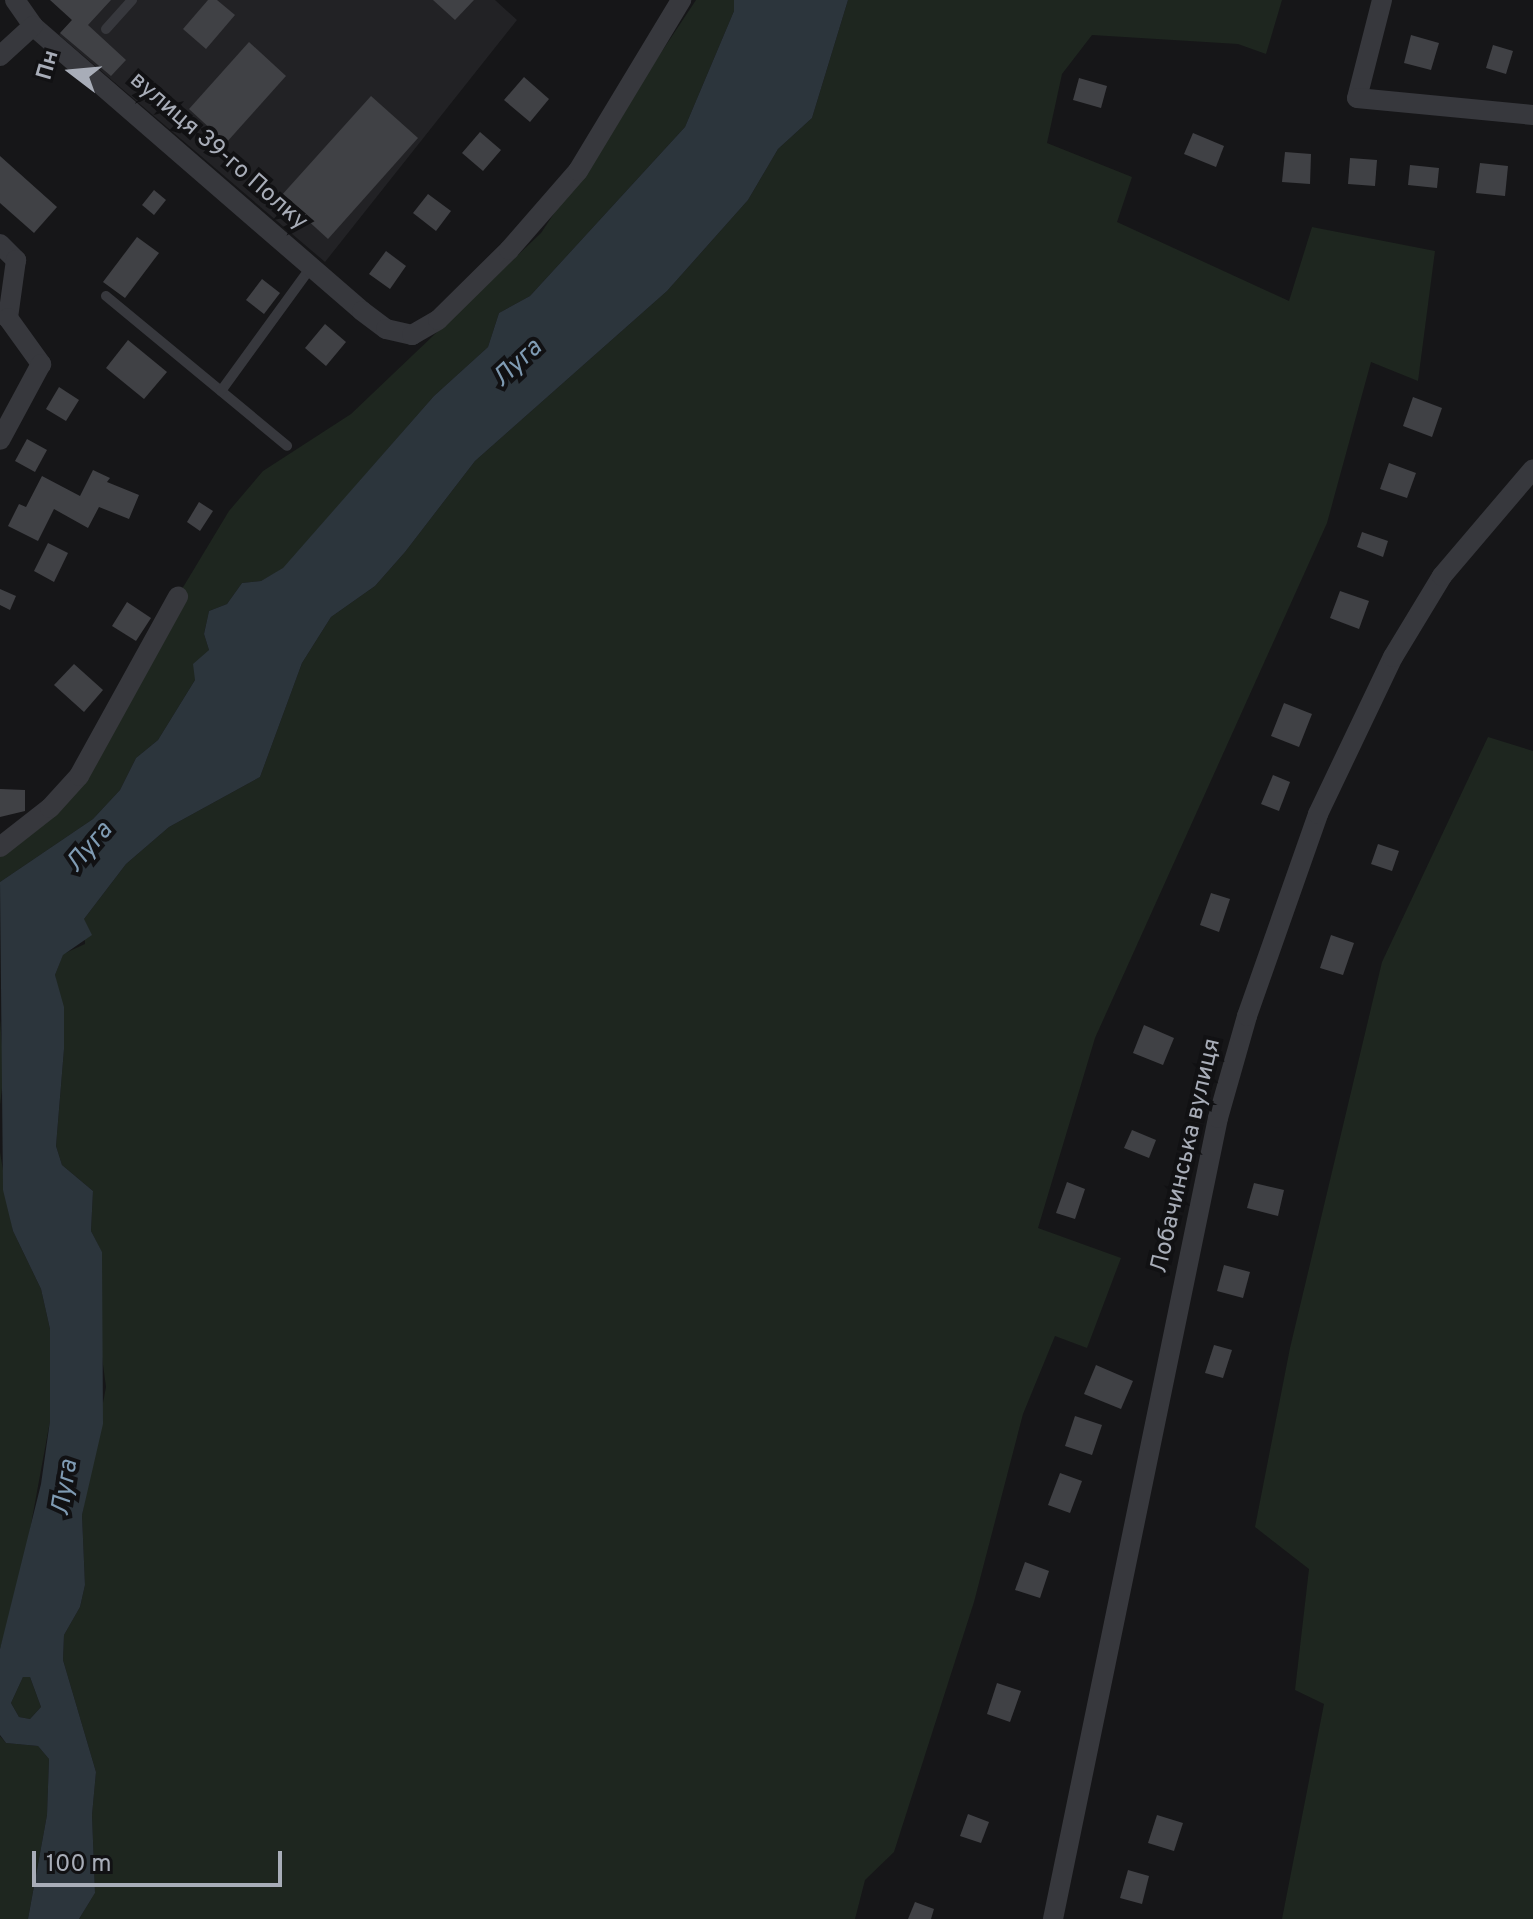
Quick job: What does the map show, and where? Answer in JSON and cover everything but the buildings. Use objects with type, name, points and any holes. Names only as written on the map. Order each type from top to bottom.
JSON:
[{"type":"street","name":"вулиця 39-го Полку","points":[[15,0],[33,26],[311,267],[397,333],[412,335],[438,320],[509,250],[578,171],[681,0]]},
{"type":"street","points":[[1382,0],[1357,98],[1533,115]]},
{"type":"street","points":[[0,56],[33,26]]},
{"type":"street","points":[[0,244],[16,260],[8,318],[41,364],[0,440]]},
{"type":"street","name":"Лобачинська вулиця","points":[[1053,1919],[1218,1118],[1247,1016],[1318,814],[1386,671],[1442,576],[1533,469]]},
{"type":"street","points":[[0,847],[50,808],[79,776],[178,597]]},
{"type":"lane","points":[[106,29],[132,0]]},
{"type":"lane","points":[[221,391],[311,267]]},
{"type":"lane","points":[[106,296],[287,446]]},
{"type":"shaded area","points":[[55,0],[495,0],[517,20],[325,262],[59,35],[72,20]]},
{"type":"shaded area","points":[[696,0],[734,0],[734,11],[685,127],[530,296],[499,313],[488,347],[434,396],[283,569],[261,581],[242,583],[227,604],[209,611],[204,634],[209,650],[195,680],[158,740],[136,758],[120,790],[93,819],[0,882],[0,847],[50,808],[229,511],[263,471],[351,414],[541,233]]},
{"type":"shaded area","points":[[848,0],[1282,0],[1266,54],[1238,44],[1092,35],[1062,74],[1047,143],[1132,177],[1117,222],[1289,301],[1312,227],[1435,251],[1418,381],[1371,362],[1327,523],[1095,1038],[1038,1228],[1121,1258],[1087,1348],[1055,1336],[1023,1414],[974,1602],[894,1852],[865,1880],[855,1919],[79,1919],[95,1893],[92,1815],[96,1772],[63,1660],[64,1635],[80,1607],[85,1585],[82,1515],[106,1387],[100,1342],[102,1253],[91,1231],[93,1191],[62,1165],[56,1146],[64,1049],[55,975],[63,954],[85,944],[84,919],[126,864],[169,827],[260,777],[302,663],[331,617],[375,586],[475,461],[667,291],[748,200],[778,149],[812,118]]},
{"type":"shaded area","points":[[1488,737],[1533,751],[1533,1919],[1282,1919],[1324,1704],[1295,1690],[1309,1569],[1255,1527],[1290,1348],[1382,962]]},
{"type":"shaded area","points":[[0,1019],[4,1072],[0,1105]]},
{"type":"shaded area","points":[[0,1152],[13,1231],[41,1289],[50,1329],[50,1421],[21,1579],[0,1649]]},
{"type":"shaded area","points":[[23,1677],[30,1677],[41,1707],[30,1719],[19,1717],[11,1703]]},
{"type":"shaded area","points":[[0,1736],[6,1743],[38,1746],[49,1759],[47,1815],[28,1919],[0,1919]]},
{"type":"water","name":"Луга","points":[[734,0],[848,0],[812,118],[778,149],[748,200],[667,291],[475,461],[375,586],[331,617],[302,663],[260,777],[169,827],[126,864],[84,919],[92,935],[63,955],[55,975],[64,1007],[64,1049],[56,1146],[62,1165],[93,1191],[91,1231],[102,1252],[103,1424],[82,1515],[85,1585],[80,1607],[64,1635],[63,1660],[96,1772],[92,1815],[95,1893],[79,1919],[28,1919],[47,1815],[49,1759],[38,1746],[6,1743],[0,1735],[0,1649],[41,1484],[50,1421],[50,1329],[41,1289],[13,1231],[3,1190],[0,882],[93,819],[120,790],[136,758],[158,740],[195,680],[193,664],[209,650],[204,634],[209,611],[227,604],[242,583],[261,581],[283,568],[434,396],[488,347],[499,313],[530,296],[685,127],[734,11]],"holes":[[[23,1677],[30,1677],[41,1707],[30,1719],[19,1717],[11,1703]]]}]
